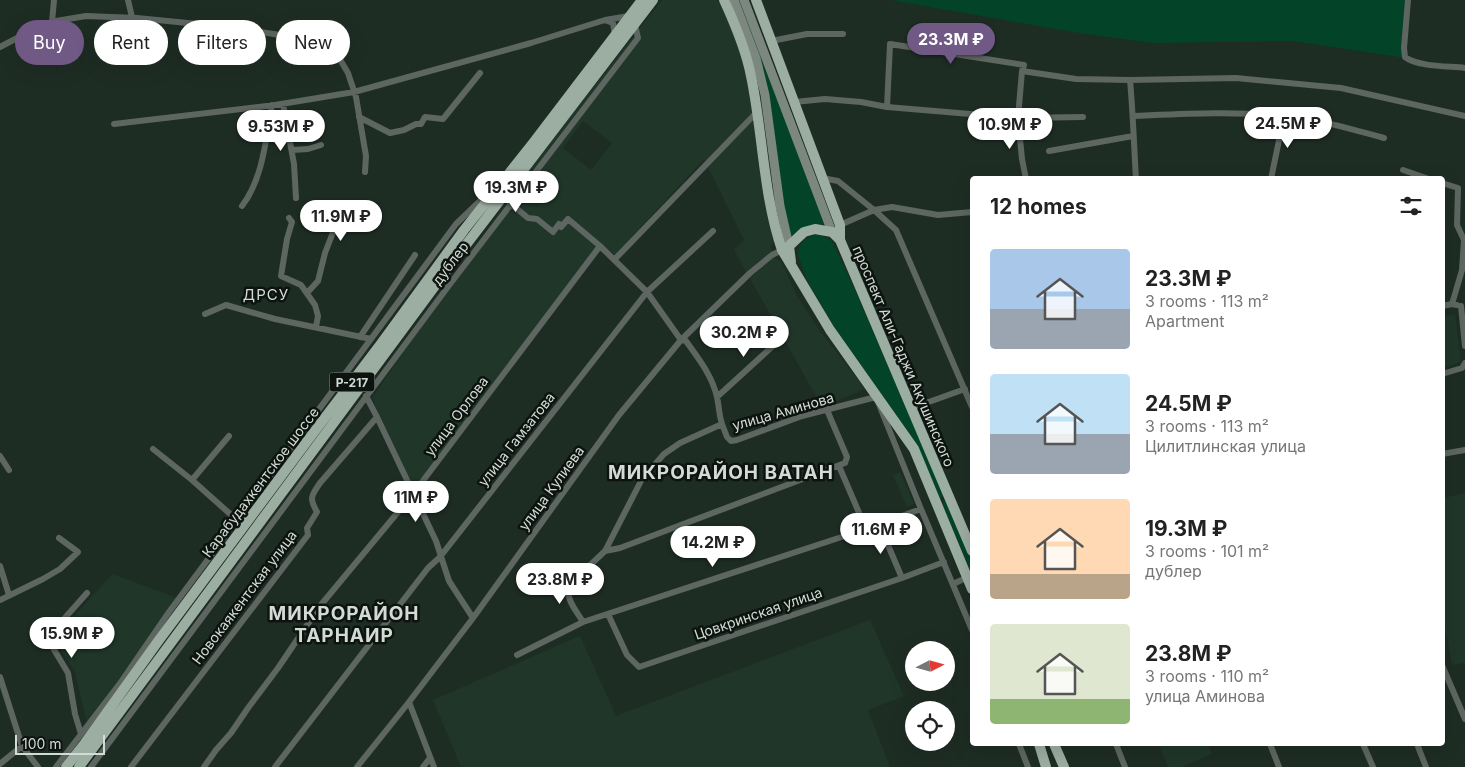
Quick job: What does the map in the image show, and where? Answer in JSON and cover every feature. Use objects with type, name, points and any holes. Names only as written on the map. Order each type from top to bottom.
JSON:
[{"type":"highway","points":[[722,0],[731,17],[747,61],[757,112],[770,200],[778,238],[786,248],[804,232],[815,229],[836,228],[822,178],[756,0]]},
{"type":"highway","name":"Карабудахкентское шоссе","points":[[66,767],[464,230],[502,189],[633,20],[650,1]]},
{"type":"highway","name":"Карабудахкентское шоссе","points":[[79,767],[615,35],[633,20]]},
{"type":"highway","name":"проспект Али-Гаджи Акушинского","points":[[836,228],[970,546]]},
{"type":"highway","name":"проспект Али-Гаджи Акушинского","points":[[786,248],[791,265],[830,330],[914,450],[970,583]]},
{"type":"highway","points":[[935,500],[942,500],[948,494]]},
{"type":"highway","points":[[1040,746],[1046,767]]},
{"type":"highway","points":[[1055,746],[1064,767]]},
{"type":"main road","points":[[734,0],[756,58],[765,95],[786,248]]},
{"type":"main road","points":[[744,0],[836,228]]},
{"type":"street","points":[[52,20],[54,0]]},
{"type":"street","points":[[128,0],[132,17]]},
{"type":"street","points":[[1408,0],[1405,57],[1426,64],[1465,68]]},
{"type":"street","points":[[61,20],[86,16],[132,17],[228,27],[313,42],[330,50],[338,56],[348,73],[355,95],[366,156],[365,172]]},
{"type":"street","points":[[114,124],[355,95],[605,20],[633,20]]},
{"type":"street","points":[[605,20],[613,24],[615,35]]},
{"type":"street","name":"дублер","points":[[94,766],[510,203],[638,38],[633,20]]},
{"type":"street","points":[[771,41],[808,34],[842,34]]},
{"type":"street","points":[[0,47],[15,39]]},
{"type":"street","points":[[887,108],[890,44],[1024,66],[1018,118],[1025,176]]},
{"type":"street","points":[[1022,71],[1076,79],[1236,78],[1341,88],[1465,116]]},
{"type":"street","points":[[359,117],[390,133],[421,124],[426,117],[443,119],[480,72]]},
{"type":"street","points":[[1130,80],[1134,116],[1133,136],[1136,176]]},
{"type":"street","points":[[794,102],[825,100],[861,102],[887,108],[1018,118],[1083,117]]},
{"type":"street","points":[[282,104],[292,150],[296,198]]},
{"type":"street","points":[[242,206],[248,199],[261,165],[272,105]]},
{"type":"street","points":[[614,260],[757,112]]},
{"type":"street","points":[[1134,116],[1236,113],[1284,116],[1337,126],[1384,138]]},
{"type":"street","points":[[1272,176],[1284,116]]},
{"type":"street","points":[[1049,151],[1133,136]]},
{"type":"street","points":[[292,150],[308,149],[321,144]]},
{"type":"street","points":[[1403,170],[1421,176]]},
{"type":"street","points":[[822,178],[838,182],[896,230],[970,402]]},
{"type":"street","points":[[1445,184],[1458,188],[1456,225],[1464,240],[1462,270],[1452,304]]},
{"type":"street","points":[[56,767],[121,682],[169,612],[456,224],[482,199],[502,189],[510,203],[528,218],[537,219],[553,232],[559,224],[561,226],[568,219],[600,246],[647,292],[681,340],[686,341],[703,364],[717,397],[722,424]]},
{"type":"street","points":[[306,293],[318,281],[325,253],[337,222],[337,215],[334,210],[318,204]]},
{"type":"street","points":[[836,228],[874,210],[892,207],[938,215],[970,212]]},
{"type":"street","points":[[290,218],[292,222],[287,239],[281,276],[301,285],[315,304],[318,316],[316,327]]},
{"type":"street","name":"улица Гамзатова","points":[[275,767],[428,568],[440,556],[647,292],[713,231]]},
{"type":"street","name":"улица Орлова","points":[[204,767],[231,734],[320,606],[413,494],[600,246]]},
{"type":"street","name":"улица Кулиева","points":[[357,767],[473,618],[619,415],[681,340],[750,272],[772,255],[786,248]]},
{"type":"street","points":[[360,337],[415,255]]},
{"type":"street","points":[[1445,305],[1452,304],[1463,307],[1465,346]]},
{"type":"street","points":[[205,314],[226,305],[275,319],[371,339]]},
{"type":"street","points":[[717,397],[786,334]]},
{"type":"street","points":[[1445,373],[1462,368],[1465,363]]},
{"type":"street","points":[[912,408],[965,389]]},
{"type":"street","points":[[366,396],[436,541],[449,581],[473,618]]},
{"type":"street","points":[[876,397],[970,625]]},
{"type":"street","name":"улица Аминова","points":[[583,622],[568,598],[567,591],[570,584],[605,551],[642,479],[664,454],[680,442],[722,424],[727,437],[731,441],[737,440],[802,416],[876,397]]},
{"type":"street","points":[[605,551],[620,548],[845,463],[847,457],[827,410]]},
{"type":"street","name":"Новокаякентская улица","points":[[131,767],[308,535],[307,528],[317,512],[311,502],[312,494],[377,418]]},
{"type":"street","points":[[192,480],[229,436]]},
{"type":"street","points":[[153,449],[192,480],[238,521]]},
{"type":"street","points":[[1445,453],[1465,450]]},
{"type":"street","points":[[0,456],[9,470]]},
{"type":"street","points":[[839,466],[866,529]]},
{"type":"street","points":[[517,655],[583,622],[866,529],[921,509]]},
{"type":"street","points":[[879,524],[902,578]]},
{"type":"street","points":[[0,600],[60,569],[78,552],[59,538]]},
{"type":"street","name":"Цовкринская улица","points":[[608,614],[627,655],[639,667],[944,562]]},
{"type":"street","points":[[0,566],[10,595]]},
{"type":"street","points":[[953,584],[968,577]]},
{"type":"street","points":[[81,734],[75,714],[68,672],[47,638],[88,594]]},
{"type":"street","points":[[1445,672],[1465,719]]},
{"type":"street","points":[[0,677],[22,746],[38,767]]},
{"type":"street","points":[[409,702],[434,767]]},
{"type":"street","points":[[0,764],[22,746]]},
{"type":"street","points":[[1020,746],[1028,767]]},
{"type":"street","points":[[1117,746],[1125,767]]},
{"type":"street","points":[[1271,746],[1279,767]]},
{"type":"street","points":[[1364,746],[1373,767]]},
{"type":"street","points":[[1417,746],[1426,767]]},
{"type":"street","points":[[423,767],[430,758]]},
{"type":"shaded area","points":[[662,0],[717,0],[732,26],[745,65],[775,241],[770,247],[776,259],[781,261],[797,296],[820,331],[865,389],[822,407],[734,250],[744,240],[704,159],[615,255],[603,245],[414,489],[372,398],[530,167]],"holes":[[[583,121],[612,143],[591,170],[563,148]]]},
{"type":"shaded area","points":[[1455,314],[1461,362],[1445,367],[1445,316]]},
{"type":"shaded area","points":[[900,472],[914,504],[907,507],[893,475]]},
{"type":"shaded area","points":[[1465,493],[1465,663],[1452,665],[1445,627],[1445,498]]},
{"type":"shaded area","points":[[112,574],[183,600],[88,728],[75,672],[54,639]]},
{"type":"shaded area","points":[[870,620],[904,696],[868,710],[890,767],[461,767],[433,700],[580,636],[616,716]]},
{"type":"shaded area","points":[[1159,746],[1209,746],[1212,754],[1182,767],[1168,767]]},
{"type":"green space","points":[[738,0],[741,0],[825,225],[806,227],[791,238],[783,204],[770,109]]},
{"type":"green space","points":[[891,0],[1405,0],[1406,58],[1293,41],[1152,43],[1073,32]]},
{"type":"green space","points":[[814,235],[825,237],[833,243],[944,496],[940,498],[916,443],[835,328],[807,280],[798,255],[799,247],[804,240]]},
{"type":"green space","points":[[946,501],[970,558],[970,569],[942,503]]},
{"type":"district","name":"ДРСУ","points":[[266,294]]},
{"type":"district","name":"МИКРОРАЙОН ВАТАН","points":[[721,472]]},
{"type":"district","name":"МИКРОРАЙОН ТАРНАИР","points":[[344,624]]}]
